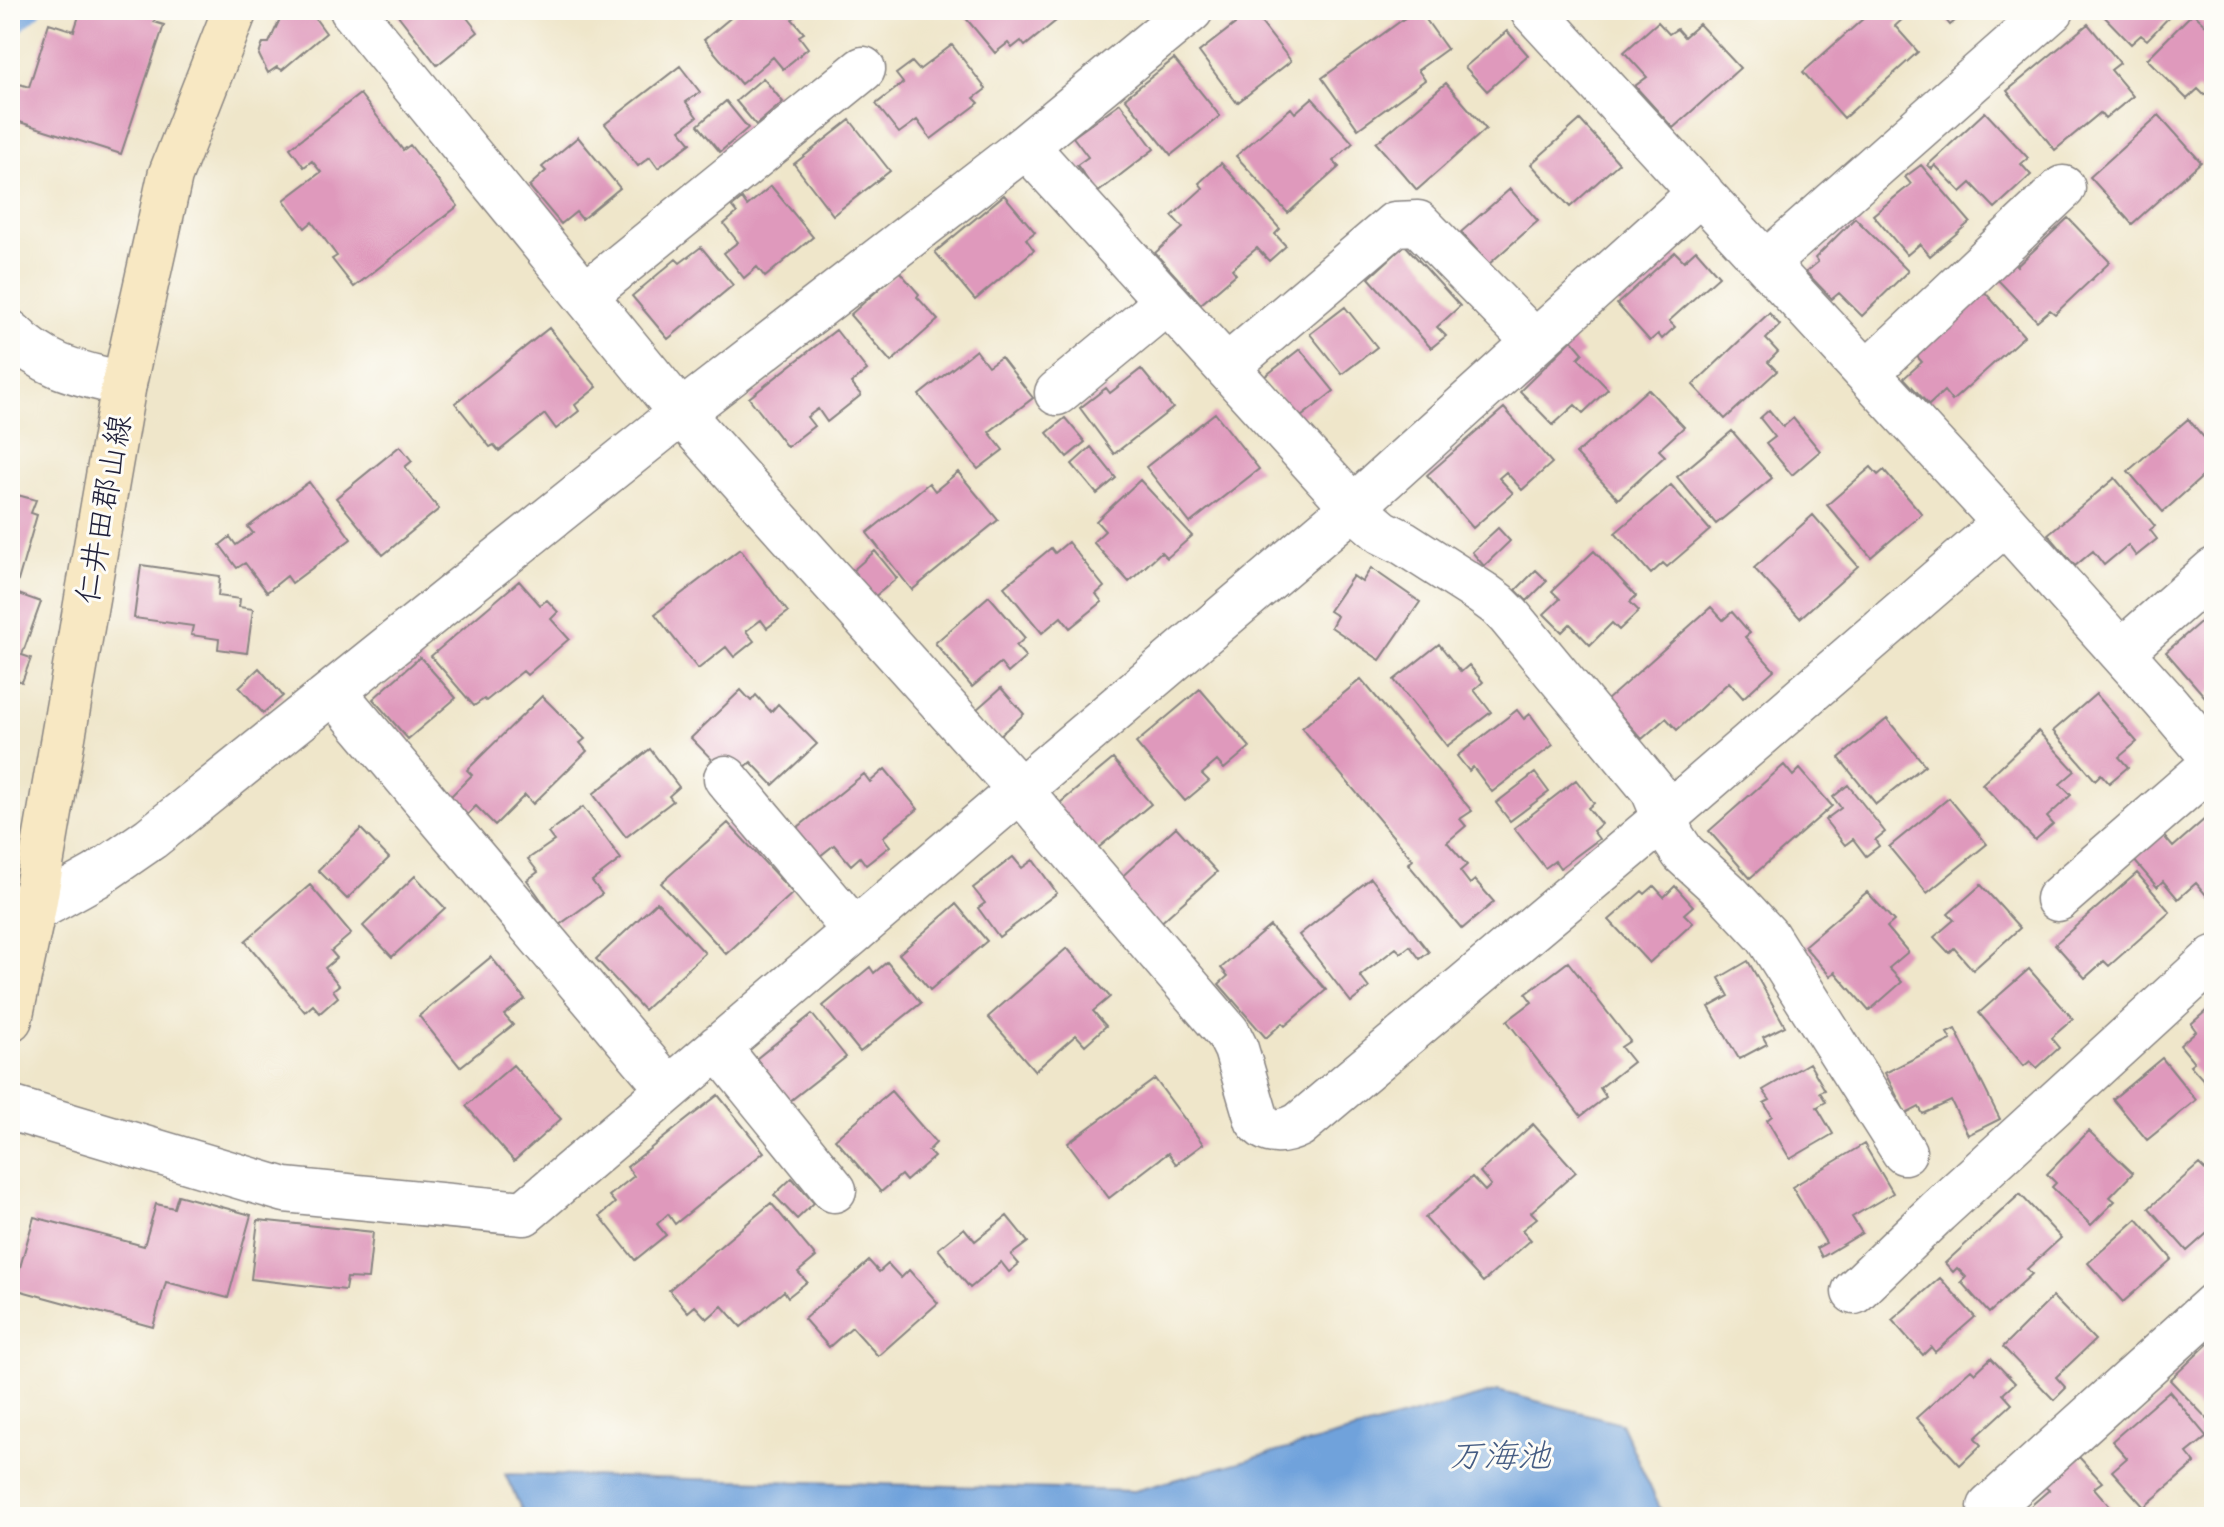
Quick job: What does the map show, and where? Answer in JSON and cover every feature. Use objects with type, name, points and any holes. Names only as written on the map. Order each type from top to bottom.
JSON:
[{"type":"main road","name":"仁井田郡山線","points":[[10,1019],[22,908],[124,384],[170,176],[235,10]]},
{"type":"street","points":[[352,10],[681,413],[1020,790],[1228,1033],[1236,1049],[1257,1120],[1262,1127],[1273,1131],[1289,1130],[1299,1125],[1664,818],[2005,523]]},
{"type":"street","points":[[22,908],[70,892],[121,860],[681,413],[1026,146],[1191,10]]},
{"type":"street","points":[[1532,10],[2005,523],[2214,761],[2058,899]]},
{"type":"street","points":[[1766,263],[2052,10]]},
{"type":"street","points":[[585,295],[863,69]]},
{"type":"street","points":[[1026,146],[1353,507],[1382,532],[1482,593],[1509,616],[1653,790],[1673,838],[1683,853],[1727,893],[1767,936],[1904,1152]]},
{"type":"street","points":[[1867,373],[2063,188]]},
{"type":"street","points":[[10,1108],[285,1190],[524,1213],[1353,507],[1701,192]]},
{"type":"street","points":[[1227,367],[1395,224],[1418,223],[1535,342]]},
{"type":"street","points":[[1057,393],[1167,302]]},
{"type":"street","points":[[10,332],[36,354],[67,370],[124,384]]},
{"type":"street","points":[[2121,652],[2214,570]]},
{"type":"street","points":[[334,692],[669,1089]]},
{"type":"street","points":[[726,778],[855,931]]},
{"type":"street","points":[[1854,1292],[2214,958]]},
{"type":"street","points":[[718,1047],[834,1190]]},
{"type":"street","points":[[1990,1507],[2214,1305]]},
{"type":"water","name":"万海池","points":[[1498,1391],[1621,1423],[1664,1517],[525,1517],[505,1474],[1134,1491]]},
{"type":"building","points":[[81,10],[119,10],[136,16],[138,10],[157,10],[154,22],[164,25],[121,154],[10,119],[10,81],[29,87],[49,23],[74,31]]},
{"type":"building","points":[[284,10],[309,10],[326,33],[282,70],[277,67],[268,73],[259,55],[263,43],[269,43]]},
{"type":"building","points":[[394,10],[461,10],[478,32],[437,65]]},
{"type":"building","points":[[740,10],[792,10],[797,16],[792,19],[804,33],[799,36],[808,48],[783,69],[773,57],[741,84],[704,40]]},
{"type":"building","points":[[959,10],[1057,10],[1062,16],[1025,46],[1021,41],[1012,48],[1008,43],[995,53]]},
{"type":"building","points":[[1416,10],[1447,49],[1418,70],[1425,80],[1358,129],[1322,78]]},
{"type":"building","points":[[1873,10],[1899,10],[1905,17],[1895,26],[1918,52],[1844,118],[1803,72]]},
{"type":"building","points":[[1938,10],[1968,10],[1950,25]]},
{"type":"building","points":[[2098,10],[2176,10],[2147,40],[2141,35],[2131,44]]},
{"type":"building","points":[[1252,11],[1291,61],[1237,103],[1199,52]]},
{"type":"building","points":[[2193,13],[2214,33],[2214,85],[2204,95],[2198,89],[2187,99],[2147,59]]},
{"type":"building","points":[[1658,22],[1669,34],[1677,29],[1684,37],[1699,24],[1740,68],[1673,128],[1635,86],[1647,77],[1624,52]]},
{"type":"building","points":[[2088,24],[2120,63],[2111,70],[2133,96],[2105,119],[2100,113],[2055,150],[2007,91]]},
{"type":"building","points":[[1507,31],[1528,55],[1487,91],[1465,67]]},
{"type":"building","points":[[952,45],[986,89],[974,98],[979,103],[931,139],[917,120],[899,133],[876,104],[903,83],[896,74],[912,62],[919,70]]},
{"type":"building","points":[[1174,59],[1220,116],[1171,155],[1125,98]]},
{"type":"building","points":[[680,66],[700,92],[686,102],[697,117],[680,130],[691,143],[658,168],[650,157],[638,166],[605,124]]},
{"type":"building","points":[[763,78],[783,102],[756,125],[736,101]]},
{"type":"building","points":[[1446,83],[1486,129],[1417,190],[1376,143]]},
{"type":"building","points":[[360,94],[403,150],[410,145],[458,206],[354,287],[332,259],[337,256],[312,222],[305,228],[284,200],[321,172],[312,161],[304,167],[290,148]]},
{"type":"building","points":[[1312,98],[1353,143],[1333,161],[1339,167],[1288,213],[1236,156],[1291,108],[1295,113]]},
{"type":"building","points":[[726,101],[748,128],[720,152],[698,125]]},
{"type":"building","points":[[1120,103],[1154,149],[1097,193],[1077,165],[1088,157],[1073,137]]},
{"type":"building","points":[[1985,112],[2028,158],[2021,164],[2031,175],[1995,208],[1971,183],[1961,192],[1935,165],[1932,169],[1928,165]]},
{"type":"building","points":[[2159,115],[2201,162],[2132,224],[2090,177]]},
{"type":"building","points":[[850,120],[890,171],[833,215],[794,164]]},
{"type":"building","points":[[1580,120],[1619,163],[1570,207],[1531,164]]},
{"type":"building","points":[[578,137],[620,188],[582,219],[576,212],[561,224],[529,186],[546,171],[542,167]]},
{"type":"building","points":[[1221,163],[1280,229],[1275,234],[1286,246],[1269,261],[1257,248],[1232,269],[1236,274],[1201,304],[1155,253],[1183,228],[1172,216],[1203,188],[1199,183]]},
{"type":"building","points":[[1921,165],[1970,222],[1930,256],[1920,244],[1907,255],[1873,215],[1911,184],[1905,177]]},
{"type":"building","points":[[771,186],[813,237],[765,277],[757,267],[744,278],[724,253],[738,242],[724,224],[737,213],[732,207],[742,199],[747,206]]},
{"type":"building","points":[[1510,189],[1538,221],[1489,264],[1461,232]]},
{"type":"building","points":[[1004,195],[1035,232],[1026,239],[1034,250],[975,300],[935,252]]},
{"type":"building","points":[[1855,218],[1908,271],[1862,316],[1839,293],[1832,299],[1806,272],[1818,262],[1815,258]]},
{"type":"building","points":[[2068,218],[2110,262],[2055,314],[2050,310],[2037,321],[1997,279],[2014,263],[2017,266]]},
{"type":"building","points":[[1405,245],[1460,306],[1437,327],[1446,336],[1431,348],[1369,278]]},
{"type":"building","points":[[701,247],[733,285],[668,339],[632,296],[676,259],[680,263]]},
{"type":"building","points":[[1696,250],[1719,276],[1669,321],[1675,327],[1662,339],[1658,334],[1650,341],[1617,304],[1675,252],[1684,261]]},
{"type":"building","points":[[899,271],[938,320],[891,362],[850,315]]},
{"type":"building","points":[[1982,289],[2024,336],[1952,401],[1944,391],[1929,405],[1904,378],[1922,362],[1913,352]]},
{"type":"building","points":[[1345,307],[1377,347],[1342,374],[1310,334]]},
{"type":"building","points":[[1769,313],[1780,325],[1766,339],[1778,352],[1768,362],[1777,371],[1725,419],[1693,385]]},
{"type":"building","points":[[549,328],[597,387],[575,405],[579,411],[556,429],[545,414],[499,451],[494,445],[490,447],[455,403]]},
{"type":"building","points":[[836,330],[867,370],[851,383],[861,395],[827,422],[818,409],[807,417],[814,426],[787,447],[749,398]]},
{"type":"building","points":[[1572,340],[1583,353],[1578,358],[1608,389],[1583,413],[1575,405],[1553,425],[1520,391]]},
{"type":"building","points":[[1300,349],[1334,391],[1297,420],[1264,377]]},
{"type":"building","points":[[976,350],[988,366],[1001,357],[1033,398],[989,432],[1003,450],[978,469],[919,395]]},
{"type":"building","points":[[1141,369],[1173,408],[1114,454],[1080,408],[1106,388],[1110,393]]},
{"type":"building","points":[[1648,389],[1684,427],[1659,450],[1665,456],[1618,499],[1576,454]]},
{"type":"building","points":[[1504,408],[1552,463],[1522,490],[1506,472],[1499,478],[1513,493],[1473,528],[1427,475]]},
{"type":"building","points":[[1769,410],[1783,427],[1793,418],[1820,451],[1792,475],[1766,444],[1775,437],[1760,418]]},
{"type":"building","points":[[1215,413],[1259,469],[1190,523],[1146,467]]},
{"type":"building","points":[[1065,418],[1085,442],[1067,457],[1047,433]]},
{"type":"building","points":[[2188,419],[2214,449],[2214,477],[2209,471],[2163,512],[2128,471]]},
{"type":"building","points":[[1732,431],[1772,478],[1716,524],[1677,477]]},
{"type":"building","points":[[400,446],[412,461],[405,467],[439,509],[383,555],[336,498]]},
{"type":"building","points":[[1091,447],[1116,478],[1097,494],[1072,464]]},
{"type":"building","points":[[1871,467],[1878,475],[1884,470],[1922,514],[1871,557],[1827,505]]},
{"type":"building","points":[[958,472],[998,520],[912,590],[867,533],[929,483],[935,491]]},
{"type":"building","points":[[2115,478],[2155,526],[2150,530],[2157,539],[2136,556],[2128,545],[2104,565],[2093,551],[2075,566],[2048,534]]},
{"type":"building","points":[[1140,480],[1192,536],[1167,558],[1161,552],[1129,582],[1093,542],[1105,531],[1096,521]]},
{"type":"building","points":[[309,482],[351,539],[292,583],[287,576],[267,592],[245,563],[237,568],[220,545],[230,537],[236,545],[253,533],[248,527]]},
{"type":"building","points":[[1671,485],[1710,530],[1667,567],[1663,563],[1651,574],[1615,533]]},
{"type":"building","points":[[10,493],[36,500],[31,513],[37,515],[18,581],[10,578]]},
{"type":"building","points":[[1813,515],[1858,566],[1800,618],[1754,568]]},
{"type":"building","points":[[1498,528],[1510,541],[1484,566],[1472,552]]},
{"type":"building","points":[[1068,542],[1104,587],[1096,594],[1102,602],[1070,628],[1061,617],[1042,633],[1004,587],[1051,548],[1055,553]]},
{"type":"building","points":[[740,549],[788,612],[767,628],[761,620],[746,631],[754,641],[734,657],[726,647],[698,669],[655,614]]},
{"type":"building","points":[[875,551],[897,578],[873,598],[851,572]]},
{"type":"building","points":[[1594,551],[1636,596],[1630,602],[1639,611],[1619,630],[1612,623],[1590,645],[1570,624],[1562,632],[1544,614],[1560,599],[1552,591]]},
{"type":"building","points":[[141,565],[220,576],[218,596],[240,599],[239,607],[253,609],[247,653],[218,649],[219,639],[191,635],[193,626],[134,618]]},
{"type":"building","points":[[1371,568],[1420,602],[1380,660],[1331,627],[1337,616],[1329,611],[1353,576],[1362,582]]},
{"type":"building","points":[[1536,570],[1547,581],[1527,601],[1516,590]]},
{"type":"building","points":[[519,581],[540,605],[547,600],[558,612],[551,619],[569,639],[527,675],[523,671],[486,701],[484,699],[474,706],[431,656]]},
{"type":"building","points":[[10,591],[41,602],[22,655],[31,658],[22,682],[15,679],[11,691]]},
{"type":"building","points":[[989,596],[1025,638],[1016,646],[1026,657],[1008,673],[1000,663],[972,687],[935,643]]},
{"type":"building","points":[[1711,607],[1723,620],[1732,612],[1750,633],[1745,637],[1774,670],[1743,698],[1729,682],[1677,730],[1666,718],[1642,739],[1607,700]]},
{"type":"building","points":[[2214,610],[2214,689],[2205,697],[2166,652]]},
{"type":"building","points":[[1439,644],[1461,672],[1469,665],[1483,682],[1474,690],[1491,712],[1447,746],[1394,680]]},
{"type":"building","points":[[420,657],[456,698],[408,739],[373,699]]},
{"type":"building","points":[[259,668],[283,696],[263,713],[239,687]]},
{"type":"building","points":[[1361,679],[1472,811],[1460,819],[1466,826],[1447,842],[1467,865],[1460,871],[1470,884],[1475,880],[1494,902],[1462,929],[1408,864],[1413,860],[1302,728]]},
{"type":"building","points":[[1001,688],[1024,714],[999,736],[977,709]]},
{"type":"building","points":[[1200,689],[1250,747],[1224,769],[1217,761],[1202,774],[1209,781],[1185,801],[1136,743]]},
{"type":"building","points":[[741,690],[751,701],[756,695],[771,712],[778,704],[817,744],[773,785],[751,762],[744,768],[723,771],[691,738]]},
{"type":"building","points":[[2096,694],[2137,742],[2119,757],[2128,767],[2109,783],[2101,774],[2095,780],[2053,731]]},
{"type":"building","points":[[542,696],[585,739],[580,743],[587,751],[533,804],[525,795],[495,825],[476,806],[467,815],[450,797],[472,775],[467,770]]},
{"type":"building","points":[[1517,710],[1524,719],[1530,714],[1553,745],[1492,792],[1473,767],[1469,771],[1457,756]]},
{"type":"building","points":[[1887,719],[1925,765],[1876,804],[1839,758]]},
{"type":"building","points":[[2038,731],[2075,771],[2060,784],[2071,795],[2047,817],[2053,824],[2035,840],[1982,784]]},
{"type":"building","points":[[650,749],[679,787],[669,796],[673,801],[626,837],[593,794]]},
{"type":"building","points":[[1113,759],[1151,804],[1092,853],[1054,808]]},
{"type":"building","points":[[1784,765],[1793,776],[1800,769],[1832,806],[1750,878],[1709,831]]},
{"type":"building","points":[[885,769],[918,809],[883,837],[890,846],[866,865],[860,857],[851,865],[834,845],[815,860],[792,832],[864,774],[870,782]]},
{"type":"building","points":[[1535,773],[1549,792],[1510,821],[1496,803]]},
{"type":"building","points":[[1576,780],[1594,803],[1588,808],[1601,824],[1593,831],[1599,839],[1560,868],[1555,861],[1545,868],[1514,828]]},
{"type":"building","points":[[1848,785],[1885,832],[1875,840],[1879,846],[1866,856],[1853,839],[1845,845],[1825,820],[1841,808],[1833,797]]},
{"type":"building","points":[[1949,798],[1987,844],[1927,893],[1889,847]]},
{"type":"building","points":[[583,807],[621,859],[592,881],[602,894],[559,925],[527,880],[538,872],[528,859],[554,841],[548,833]]},
{"type":"building","points":[[2214,811],[2214,899],[2211,901],[2196,883],[2178,899],[2163,881],[2157,887],[2133,859],[2162,834],[2173,847]]},
{"type":"building","points":[[728,823],[793,893],[726,954],[661,883]]},
{"type":"building","points":[[1176,827],[1217,872],[1157,926],[1116,882]]},
{"type":"building","points":[[361,829],[389,858],[347,899],[318,870]]},
{"type":"building","points":[[1013,857],[1022,868],[1033,860],[1057,893],[999,937],[978,908],[985,903],[973,888]]},
{"type":"building","points":[[2137,873],[2170,912],[2109,966],[2104,961],[2085,978],[2055,944]]},
{"type":"building","points":[[415,876],[445,908],[392,957],[363,926]]},
{"type":"building","points":[[1371,878],[1429,952],[1420,959],[1410,946],[1401,953],[1396,948],[1360,976],[1369,988],[1351,1002],[1299,935]]},
{"type":"building","points":[[310,885],[351,934],[331,951],[337,958],[325,968],[339,985],[333,990],[338,997],[320,1013],[313,1005],[305,1012],[245,941]]},
{"type":"building","points":[[1981,885],[2020,928],[1973,970],[1954,948],[1949,953],[1934,937],[1954,920],[1948,914]]},
{"type":"building","points":[[1654,886],[1664,897],[1675,886],[1693,906],[1684,914],[1693,923],[1649,963],[1609,920],[1642,891],[1645,894]]},
{"type":"building","points":[[1867,892],[1894,921],[1887,927],[1908,952],[1889,968],[1902,982],[1869,1011],[1835,972],[1830,976],[1804,946]]},
{"type":"building","points":[[657,902],[705,953],[644,1010],[596,959]]},
{"type":"building","points":[[956,904],[987,941],[930,990],[899,954]]},
{"type":"building","points":[[1270,926],[1326,990],[1285,1026],[1282,1023],[1266,1038],[1219,984],[1228,976],[1221,968]]},
{"type":"building","points":[[1067,948],[1110,997],[1093,1011],[1106,1026],[1085,1045],[1076,1035],[1035,1071],[988,1017]]},
{"type":"building","points":[[491,957],[525,999],[504,1015],[513,1025],[460,1067],[419,1016]]},
{"type":"building","points":[[1748,961],[1785,1026],[1763,1037],[1767,1044],[1739,1059],[1709,1007],[1729,996],[1719,978]]},
{"type":"building","points":[[887,962],[921,1003],[860,1052],[823,1006],[870,967],[874,973]]},
{"type":"building","points":[[1568,962],[1630,1041],[1621,1047],[1633,1062],[1600,1088],[1606,1097],[1581,1116],[1507,1021],[1532,1002],[1526,994]]},
{"type":"building","points":[[2029,969],[2073,1019],[2051,1038],[2059,1048],[2037,1068],[2030,1061],[2024,1066],[1979,1013]]},
{"type":"building","points":[[2214,1004],[2214,1092],[2190,1065],[2194,1062],[2180,1045],[2196,1031],[2191,1024]]},
{"type":"building","points":[[812,1014],[846,1057],[790,1101],[756,1059]]},
{"type":"building","points":[[1955,1029],[2000,1119],[1968,1135],[1951,1101],[1923,1114],[1919,1107],[1906,1114],[1885,1073],[1951,1040],[1947,1033]]},
{"type":"building","points":[[2162,1058],[2196,1100],[2147,1140],[2113,1099]]},
{"type":"building","points":[[1809,1063],[1825,1090],[1820,1092],[1826,1102],[1817,1107],[1833,1134],[1790,1159],[1767,1120],[1772,1116],[1764,1103],[1770,1100],[1763,1090]]},
{"type":"building","points":[[513,1065],[561,1119],[514,1161],[466,1106]]},
{"type":"building","points":[[1155,1079],[1203,1144],[1176,1164],[1168,1153],[1109,1198],[1068,1143]]},
{"type":"building","points":[[891,1091],[936,1143],[928,1151],[934,1157],[906,1181],[901,1175],[881,1192],[835,1139]]},
{"type":"building","points":[[718,1095],[764,1152],[675,1224],[668,1214],[657,1224],[666,1235],[635,1260],[600,1216],[615,1203],[609,1196],[634,1176],[627,1167]]},
{"type":"building","points":[[1533,1124],[1576,1172],[1531,1212],[1537,1218],[1522,1230],[1531,1240],[1483,1282],[1425,1218],[1472,1177],[1485,1191],[1491,1185],[1480,1172]]},
{"type":"building","points":[[2089,1131],[2133,1173],[2110,1197],[2115,1201],[2091,1225],[2052,1187],[2056,1183],[2047,1174]]},
{"type":"building","points":[[1864,1144],[1893,1193],[1852,1217],[1862,1233],[1822,1257],[1817,1248],[1826,1243],[1792,1187]]},
{"type":"building","points":[[2199,1164],[2205,1170],[2211,1166],[2214,1170],[2214,1227],[2187,1251],[2149,1208]]},
{"type":"building","points":[[792,1178],[814,1203],[797,1219],[774,1195]]},
{"type":"building","points":[[2020,1194],[2061,1238],[2027,1269],[2032,1274],[1989,1313],[1961,1282],[1966,1277],[1957,1268],[1953,1272],[1945,1263]]},
{"type":"building","points":[[178,1195],[251,1215],[228,1298],[166,1282],[153,1327],[14,1289],[34,1217],[144,1246],[156,1204],[174,1208]]},
{"type":"building","points":[[771,1203],[816,1257],[798,1272],[807,1282],[788,1297],[784,1291],[741,1327],[722,1306],[707,1319],[695,1306],[688,1312],[669,1290]]},
{"type":"building","points":[[1007,1216],[1028,1242],[1011,1255],[1019,1264],[1009,1272],[1001,1262],[970,1288],[938,1249],[964,1228],[975,1241]]},
{"type":"building","points":[[2137,1219],[2172,1259],[2123,1302],[2088,1263]]},
{"type":"building","points":[[258,1220],[373,1232],[368,1279],[347,1278],[345,1290],[251,1279]]},
{"type":"building","points":[[869,1261],[879,1272],[888,1264],[901,1278],[909,1270],[938,1303],[878,1356],[852,1327],[829,1347],[804,1319]]},
{"type":"building","points":[[1940,1278],[1975,1317],[1935,1352],[1931,1347],[1923,1355],[1892,1320]]},
{"type":"building","points":[[2053,1297],[2095,1340],[2056,1377],[2066,1388],[2054,1400],[2003,1347]]},
{"type":"building","points":[[2214,1338],[2214,1426],[2170,1380]]},
{"type":"building","points":[[1991,1358],[2015,1383],[2003,1394],[2012,1404],[1975,1438],[1981,1445],[1960,1465],[1916,1418],[1971,1369],[1975,1373]]},
{"type":"building","points":[[2169,1391],[2207,1437],[2187,1453],[2195,1463],[2144,1507],[2112,1471],[2127,1458],[2112,1441]]},
{"type":"building","points":[[2079,1457],[2102,1482],[2094,1488],[2119,1517],[2018,1517],[2049,1490],[2046,1485]]},
{"type":"waterway","points":[[10,32],[35,10]]}]
